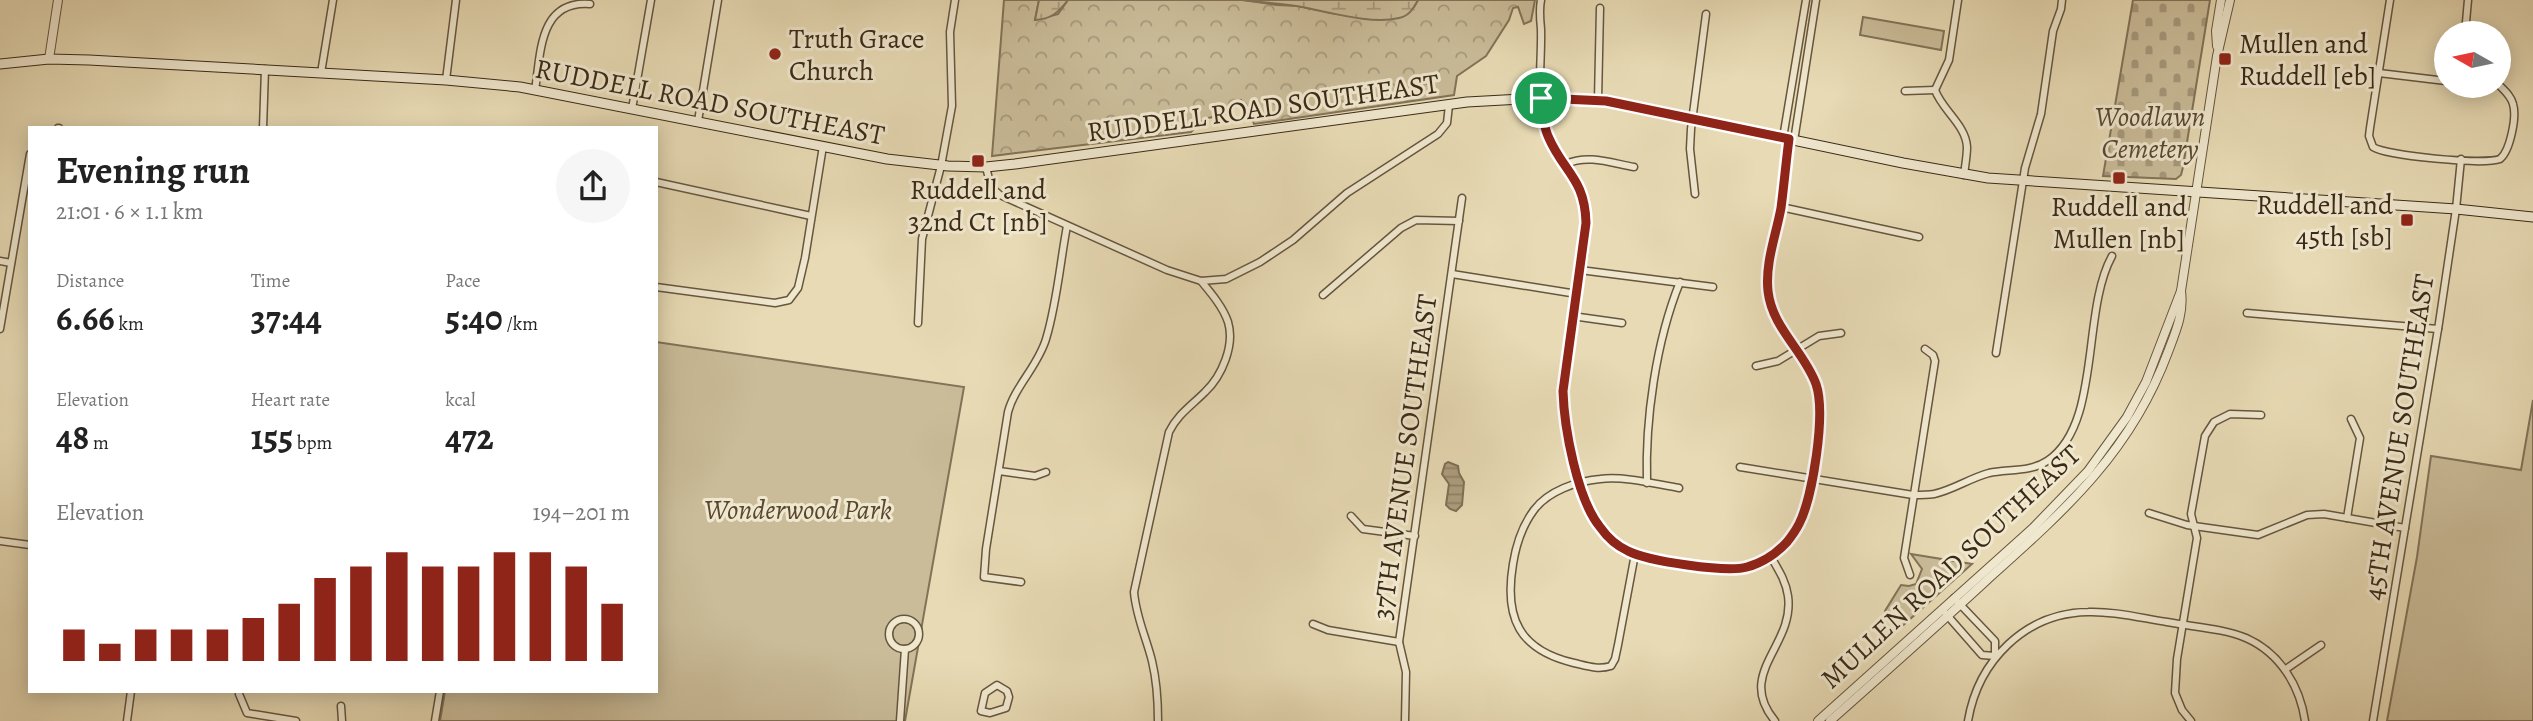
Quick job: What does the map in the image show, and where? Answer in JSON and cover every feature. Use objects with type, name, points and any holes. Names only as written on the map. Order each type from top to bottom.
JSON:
[{"type":"main road","name":"RUDDELL ROAD SOUTHEAST","points":[[0,64],[48,59],[446,80],[536,90],[887,159],[941,166],[986,167],[1449,105],[1541,98],[1598,100],[1964,175],[2456,209],[2533,217]]},
{"type":"street","points":[[48,59],[58,0]]},
{"type":"street","points":[[321,73],[333,0]]},
{"type":"street","points":[[446,80],[456,0]]},
{"type":"street","points":[[632,109],[651,0]]},
{"type":"street","points":[[698,121],[718,0]]},
{"type":"street","points":[[918,323],[922,239],[941,166],[951,106],[950,21],[955,0]]},
{"type":"street","points":[[1541,0],[1541,98],[1547,134],[1556,152],[1573,174],[1586,205],[1577,294],[1565,363],[1564,415],[1580,483],[1589,510],[1599,527],[1612,540],[1635,554],[1693,566],[1731,570],[1747,568],[1771,556],[1786,543],[1799,525],[1807,503],[1820,427],[1816,384],[1776,319],[1768,294],[1767,274],[1781,207],[1806,0]]},
{"type":"street","points":[[1789,139],[1816,0]]},
{"type":"street","points":[[1958,0],[1949,60],[1935,90],[1938,100],[1961,129],[1967,145],[1964,175]]},
{"type":"street","points":[[1996,353],[2024,181],[2033,135],[2041,114],[2053,31],[2062,0]]},
{"type":"street","name":"MULLEN ROAD SOUTHEAST","points":[[2217,57],[2221,0]]},
{"type":"street","name":"MULLEN ROAD SOUTHEAST","points":[[1818,721],[1942,610],[1957,602],[2068,494],[2109,445],[2146,382],[2181,291],[2217,57],[2230,0]]},
{"type":"street","points":[[2390,0],[2369,136],[2374,146],[2385,152],[2460,159],[2500,159],[2508,150],[2514,106],[2510,98]]},
{"type":"street","points":[[2466,21],[2468,0]]},
{"type":"street","points":[[536,90],[544,30],[551,15],[557,8],[573,1],[590,4]]},
{"type":"street","points":[[1598,100],[1600,8]]},
{"type":"street","points":[[1695,194],[1690,149],[1706,14]]},
{"type":"street","points":[[263,126],[265,69]]},
{"type":"street","points":[[2379,74],[2434,80]]},
{"type":"street","points":[[1905,91],[1935,90]]},
{"type":"street","points":[[986,167],[993,191],[1067,226],[1156,265],[1201,281],[1226,279],[1260,262],[1293,240],[1347,193],[1438,134],[1447,123],[1449,105]]},
{"type":"street","points":[[658,287],[775,303],[789,300],[798,288],[823,146]]},
{"type":"street","points":[[1566,164],[1587,158],[1634,167]]},
{"type":"street","name":"45TH AVENUE SOUTHEAST","points":[[2373,721],[2438,329],[2456,209],[2460,159]]},
{"type":"street","points":[[0,329],[28,165]]},
{"type":"street","points":[[658,182],[811,216]]},
{"type":"street","name":"37TH AVENUE SOUTHEAST","points":[[1405,721],[1406,672],[1399,642],[1462,198]]},
{"type":"street","points":[[1781,207],[1919,237]]},
{"type":"street","points":[[1323,295],[1401,228],[1416,220],[1459,221]]},
{"type":"street","points":[[1020,582],[984,577],[986,549],[1010,405],[1033,368],[1046,339],[1067,226]]},
{"type":"street","points":[[1740,467],[1913,495],[1935,494],[1981,475],[2045,463],[2061,450],[2076,428],[2098,296],[2104,271],[2112,256]]},
{"type":"street","points":[[0,261],[11,263]]},
{"type":"street","points":[[1580,270],[1713,287]]},
{"type":"street","points":[[1452,274],[1577,294]]},
{"type":"street","points":[[1158,721],[1156,676],[1137,617],[1134,592],[1169,432],[1176,418],[1218,378],[1229,344],[1228,323],[1215,298],[1201,281]]},
{"type":"street","points":[[1647,483],[1653,392],[1672,301],[1680,282]]},
{"type":"street","points":[[2247,313],[2438,329]]},
{"type":"street","points":[[1572,316],[1622,323]]},
{"type":"street","points":[[1756,366],[1778,361],[1819,336],[1841,332]]},
{"type":"street","points":[[1910,575],[1904,558],[1935,361],[1933,355],[1925,349]]},
{"type":"street","points":[[2191,721],[2182,710],[2175,693],[2177,659],[2197,538],[2191,514],[2205,436],[2214,422],[2230,414],[2260,415]]},
{"type":"street","points":[[2347,518],[2360,439],[2351,419]]},
{"type":"street","points":[[999,471],[1035,477],[1046,472]]},
{"type":"street","points":[[1635,554],[1615,659],[1611,666],[1601,669],[1555,658],[1541,652],[1527,638],[1510,605],[1509,587],[1521,532],[1535,509],[1560,490],[1602,478],[1679,488]]},
{"type":"street","points":[[2149,513],[2194,526],[2258,535],[2307,514],[2324,514],[2405,528]]},
{"type":"street","points":[[1351,516],[1363,529],[1415,536]]},
{"type":"street","points":[[0,541],[28,545]]},
{"type":"street","points":[[1771,556],[1781,573],[1789,599],[1785,630],[1764,665],[1761,678],[1763,701],[1774,721]]},
{"type":"street","points":[[1957,602],[1995,641],[1995,656]]},
{"type":"street","name":"MULLEN ROAD SOUTHEAST","points":[[1830,721],[1949,617],[1957,602]]},
{"type":"street","points":[[1942,610],[1982,655],[1995,656]]},
{"type":"street","points":[[1968,721],[1972,700],[1982,678],[2003,647],[2034,625],[2062,615],[2086,612],[2106,612],[2247,638],[2286,669],[2303,703],[2305,721]]},
{"type":"street","points":[[902,620],[912,622],[919,633],[917,642],[905,649],[896,646],[890,638],[891,628],[902,620]]},
{"type":"street","points":[[1314,624],[1328,630],[1399,642]]},
{"type":"street","points":[[2286,669],[2321,645]]},
{"type":"street","points":[[900,721],[905,649]]},
{"type":"street","points":[[980,721],[981,711],[985,693],[997,685],[1007,691],[1009,696],[1006,708],[990,713],[981,711]]},
{"type":"street","points":[[127,721],[131,693]]},
{"type":"street","points":[[435,721],[440,693]]},
{"type":"street","points":[[239,694],[247,713],[296,721]]},
{"type":"street","points":[[341,706],[342,721]]},
{"type":"green space","points":[[1004,0],[1039,0],[1035,20],[1058,14],[1068,0],[1243,0],[1299,6],[1380,20],[1414,7],[1418,0],[1535,0],[1531,21],[1524,24],[1518,7],[1513,8],[1509,20],[1486,56],[1457,76],[1454,95],[1254,124],[1246,104],[1241,100],[1226,114],[1204,119],[1191,132],[992,156]]},
{"type":"green space","points":[[1039,0],[1068,0],[1054,14],[1035,20]]},
{"type":"green space","points":[[1243,0],[1418,0],[1405,16],[1376,20]]},
{"type":"green space","name":"Woodlawn Cemetery","points":[[2133,0],[2210,0],[2183,167],[2181,175],[2176,179],[2103,176]]},
{"type":"green space","points":[[1863,17],[1944,31],[1941,50],[1860,35]]},
{"type":"green space","name":"Wonderwood Park","points":[[658,342],[964,387],[905,721],[440,721],[445,693],[658,693]]},
{"type":"green space","points":[[2533,400],[2533,721],[2387,721],[2417,557],[2431,456],[2521,470]]},
{"type":"green space","points":[[1911,554],[1972,564],[1900,628],[1885,611],[1901,585],[1916,584],[1922,569]]},
{"type":"shaded area","points":[[1448,462],[1458,466],[1464,482],[1462,505],[1456,511],[1446,505],[1449,484],[1442,474]]},
{"type":"place","name":"Truth Grace Church","points":[[775,54]]},
{"type":"place","name":"Mullen and Ruddell [eb]","points":[[2225,59]]},
{"type":"place","name":"Ruddell and 32nd Ct [nb]","points":[[978,161]]},
{"type":"place","name":"Ruddell and Mullen [nb]","points":[[2119,178]]},
{"type":"place","name":"Ruddell and 45th [sb]","points":[[2407,220]]},
{"type":"route","points":[[1541,98],[1606,101],[1789,139],[1781,207],[1767,274],[1768,294],[1776,319],[1816,384],[1820,427],[1807,503],[1799,525],[1786,543],[1771,556],[1747,568],[1713,569],[1635,554],[1612,540],[1599,527],[1589,510],[1573,460],[1564,415],[1563,391],[1586,223],[1586,205],[1573,174],[1556,152],[1547,134],[1541,98]]}]
